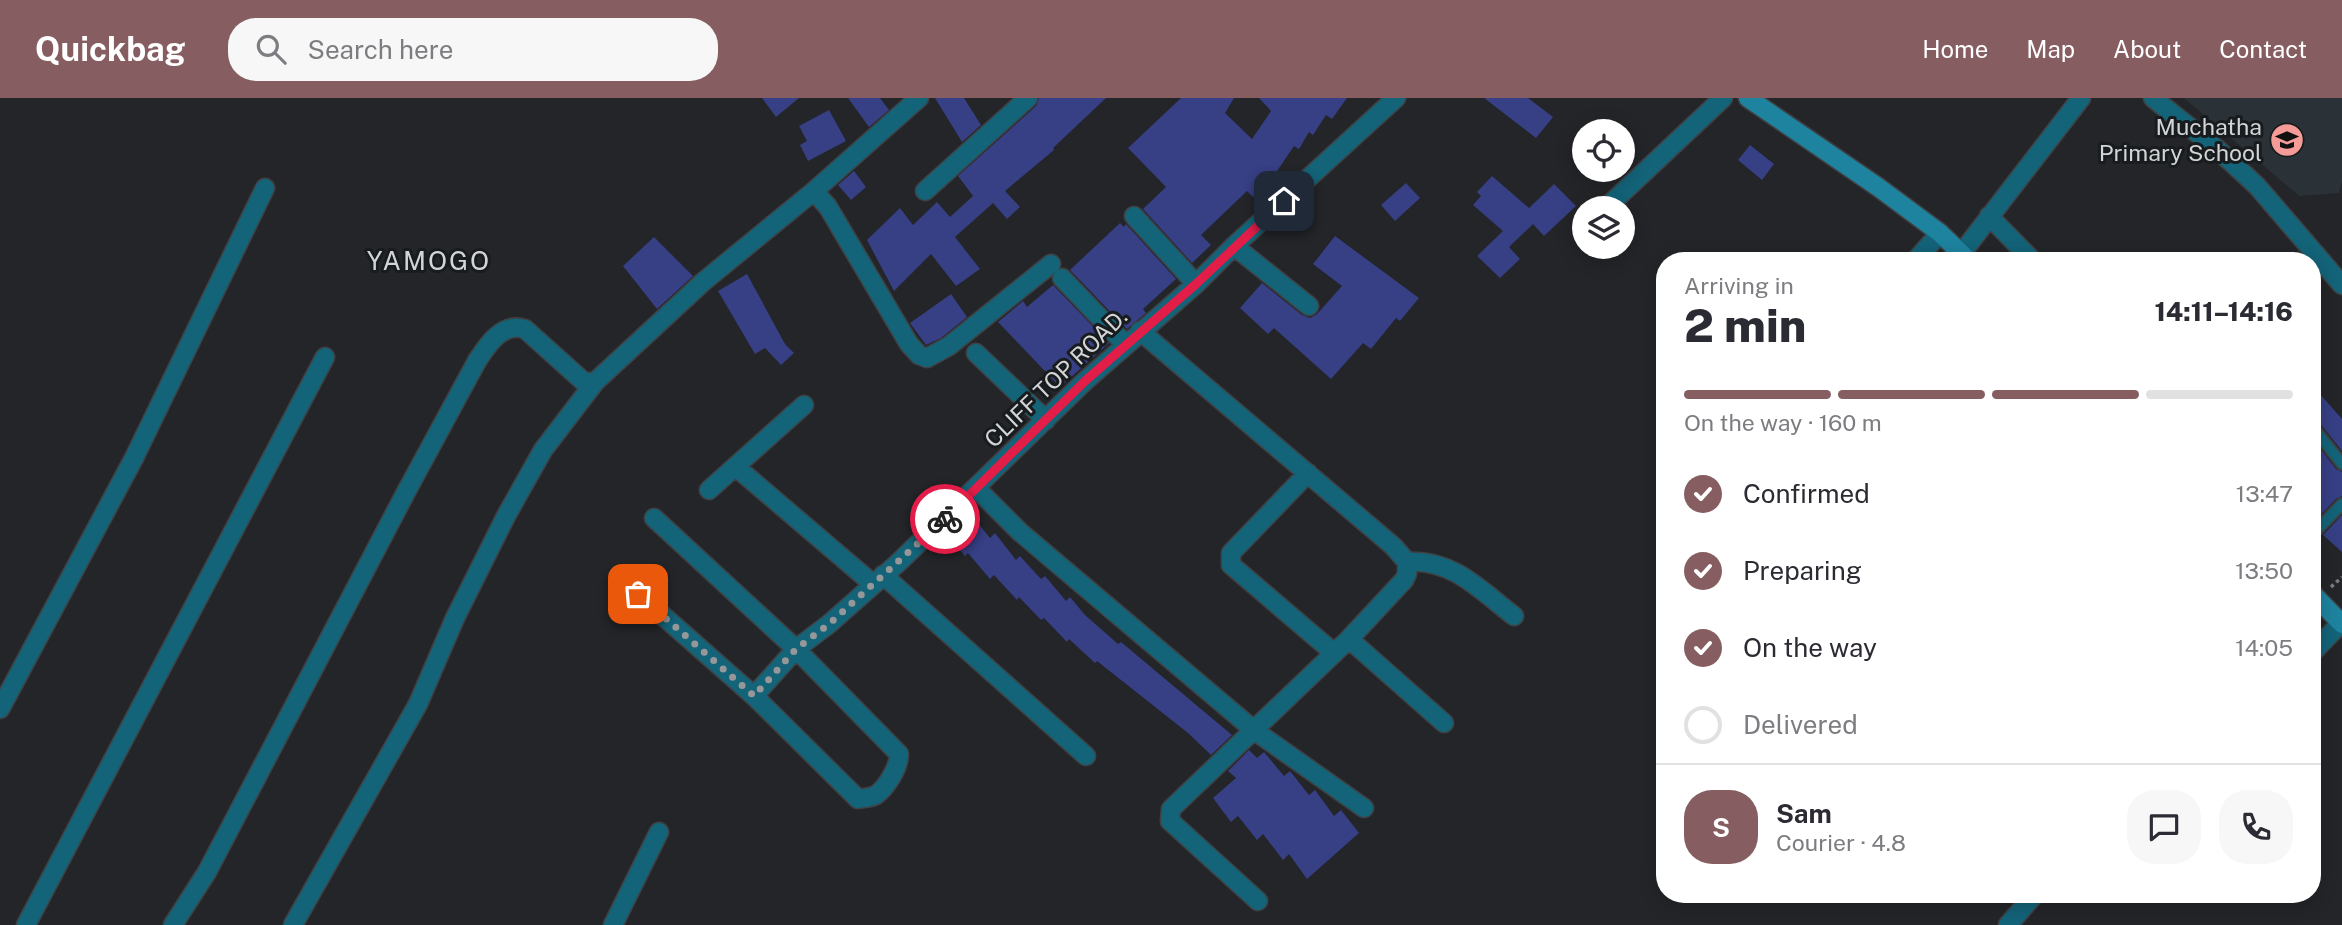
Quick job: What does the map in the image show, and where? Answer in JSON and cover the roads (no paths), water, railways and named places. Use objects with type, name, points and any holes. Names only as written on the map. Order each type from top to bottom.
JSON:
[{"type":"main road","points":[[1748,98],[1878,187],[1940,233],[1960,252]]},
{"type":"main road","points":[[2321,602],[2342,624]]},
{"type":"street","points":[[293,925],[418,704],[455,618],[506,516],[543,450],[595,382],[703,282],[814,191],[919,98]]},
{"type":"street","points":[[925,191],[1028,98]]},
{"type":"street","name":"CLIFF TOP ROAD.","points":[[754,696],[796,649],[829,624],[878,580],[977,489],[1045,420],[1140,331],[1196,284],[1396,98]]},
{"type":"street","points":[[1619,196],[1723,98]]},
{"type":"street","points":[[1968,252],[1989,216],[2081,98]]},
{"type":"street","points":[[2152,98],[2239,168],[2270,200],[2313,252]]},
{"type":"street","points":[[0,709],[134,457],[265,188]]},
{"type":"street","points":[[814,191],[828,207],[909,344],[919,355],[927,358],[949,346],[1057,271],[1126,345]]},
{"type":"street","points":[[1134,216],[1196,284]]},
{"type":"street","points":[[1989,216],[2024,252]]},
{"type":"street","points":[[1923,252],[1940,233]]},
{"type":"street","points":[[1234,246],[1309,306]]},
{"type":"street","points":[[2321,261],[2342,285]]},
{"type":"street","points":[[173,925],[207,872],[405,494],[477,361],[490,343],[506,329],[516,326],[525,329],[584,382],[595,382]]},
{"type":"street","points":[[1140,331],[1393,546],[1407,562],[1404,580],[1349,639],[1171,809],[1170,821],[1258,901]]},
{"type":"street","points":[[976,353],[1045,420]]},
{"type":"street","points":[[26,925],[325,357]]},
{"type":"street","points":[[709,490],[804,405]]},
{"type":"street","points":[[736,467],[878,580],[1086,755]]},
{"type":"street","points":[[1308,473],[1231,553],[1230,559],[1231,565],[1334,653]]},
{"type":"street","points":[[977,489],[1020,532],[1255,731],[1364,808]]},
{"type":"street","points":[[619,577],[754,696],[858,799],[871,797],[880,791],[897,767],[899,754],[796,649],[654,518]]},
{"type":"street","points":[[1407,562],[1424,561],[1442,565],[1461,575],[1514,616]]},
{"type":"street","points":[[2321,644],[2342,624]]},
{"type":"street","points":[[1349,639],[1444,723]]},
{"type":"street","points":[[613,925],[659,832]]},
{"type":"street","points":[[2008,925],[2027,903]]},
{"type":"lane","points":[[2321,437],[2342,464]]},
{"type":"lane","points":[[2321,525],[2342,503]]},
{"type":"place","name":"Muchatha Primary School","points":[[2287,140]]},
{"type":"district","name":"YAMOGO","points":[[429,261]]}]
